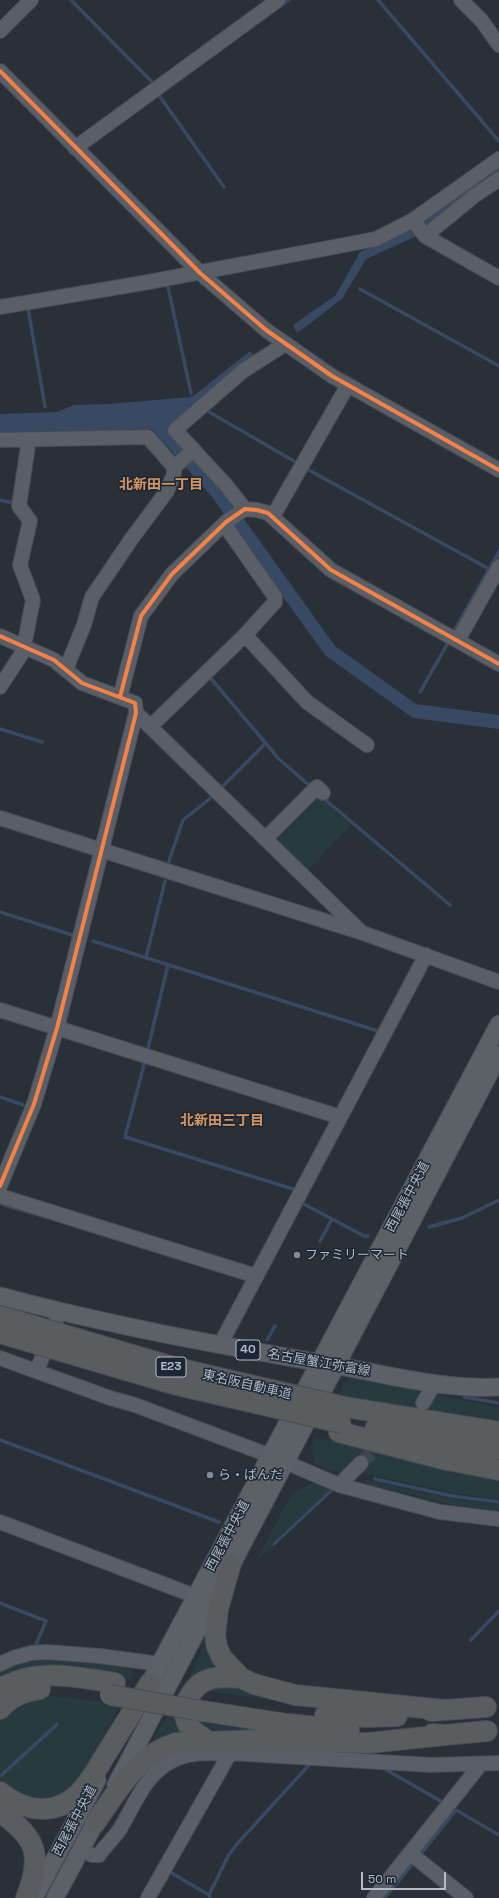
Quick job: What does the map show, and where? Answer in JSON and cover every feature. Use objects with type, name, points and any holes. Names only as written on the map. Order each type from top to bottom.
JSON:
[{"type":"highway","name":"東名阪自動車道","points":[[0,1316],[177,1368],[247,1386],[342,1421],[499,1432]]},
{"type":"highway","name":"東名阪自動車道","points":[[0,1333],[62,1352],[221,1396],[445,1442],[499,1449]]},
{"type":"highway","points":[[342,1421],[443,1459],[499,1470]]},
{"type":"highway","points":[[231,1563],[218,1609],[215,1635],[217,1646],[222,1658],[241,1678],[254,1684],[295,1695],[444,1710]]},
{"type":"highway","points":[[0,1689],[20,1680],[46,1675],[75,1677],[112,1689],[198,1704],[334,1715],[394,1716],[486,1707]]},
{"type":"highway","points":[[208,1741],[191,1728],[186,1721],[186,1705],[191,1695],[202,1682],[221,1677],[241,1678]]},
{"type":"highway","points":[[0,1792],[11,1801],[23,1807],[35,1809],[47,1808],[71,1800],[89,1781],[150,1683]]},
{"type":"highway","points":[[0,1708],[13,1698],[37,1690],[112,1689]]},
{"type":"highway","points":[[198,1704],[248,1719],[325,1728],[445,1735]]},
{"type":"highway","points":[[95,1824],[129,1775],[142,1761],[152,1753],[176,1743],[208,1741],[368,1743],[487,1731]]},
{"type":"highway","points":[[0,1812],[21,1827],[33,1845],[35,1865],[31,1885],[26,1898]]},
{"type":"main road","name":"西尾張中央道","points":[[55,1898],[231,1563],[278,1459],[328,1364],[499,1024]]},
{"type":"main road","name":"西尾張中央道","points":[[328,1364],[499,1056]]},
{"type":"main road","name":"名古屋蟹江弥富線","points":[[0,1296],[59,1312],[220,1345],[473,1389],[499,1387]]},
{"type":"main road","name":"西尾張中央道","points":[[34,1898],[150,1683],[195,1596],[278,1459]]},
{"type":"street","points":[[0,31],[31,0]]},
{"type":"street","points":[[76,148],[278,0]]},
{"type":"street","points":[[461,0],[482,21],[499,45]]},
{"type":"street","points":[[0,71],[200,273],[285,344],[348,385],[499,470]]},
{"type":"street","points":[[419,229],[499,159]]},
{"type":"street","points":[[0,306],[200,273],[376,239],[419,229],[499,179]]},
{"type":"street","points":[[419,229],[499,278]]},
{"type":"street","points":[[243,511],[225,484],[176,430],[243,371],[285,344]]},
{"type":"street","points":[[273,516],[348,385]]},
{"type":"street","points":[[0,440],[148,437],[174,467],[174,474],[167,491],[92,596],[84,625],[66,670]]},
{"type":"street","points":[[0,687],[25,646],[33,600],[20,565],[30,521],[19,506],[29,439]]},
{"type":"street","points":[[174,467],[194,450]]},
{"type":"street","points":[[120,697],[141,616],[172,574],[225,523],[243,511],[257,510],[273,516],[331,570],[499,664]]},
{"type":"street","points":[[150,727],[245,635],[275,602],[275,597],[225,523]]},
{"type":"street","points":[[458,640],[499,567]]},
{"type":"street","points":[[245,635],[307,702],[367,745]]},
{"type":"street","points":[[0,636],[54,660],[82,683],[120,697],[135,708],[150,727],[360,932]]},
{"type":"street","points":[[0,1186],[34,1104],[57,1028],[103,849],[135,708]]},
{"type":"street","points":[[265,839],[317,788],[323,793]]},
{"type":"street","points":[[0,818],[103,849],[360,932],[499,982]]},
{"type":"street","points":[[220,1345],[426,955]]},
{"type":"street","points":[[0,1010],[340,1116]]},
{"type":"street","points":[[0,1196],[256,1276]]},
{"type":"street","points":[[37,1371],[59,1312]]},
{"type":"street","points":[[0,1358],[110,1398],[135,1405],[278,1459],[339,1485],[440,1512],[499,1519]]},
{"type":"street","points":[[423,1403],[435,1383]]},
{"type":"street","points":[[339,1485],[361,1463]]},
{"type":"street","points":[[0,1522],[195,1596]]},
{"type":"street","points":[[0,1664],[31,1653],[46,1652],[100,1656],[160,1664]]},
{"type":"street","points":[[148,1898],[230,1753]]},
{"type":"street","points":[[81,1850],[92,1855],[99,1855],[119,1829],[137,1798],[152,1777],[165,1764],[177,1758],[197,1754],[230,1753],[430,1766],[499,1763]]},
{"type":"street","points":[[374,1898],[411,1854],[481,1764]]},
{"type":"street","points":[[411,1854],[466,1898]]},
{"type":"green space","points":[[317,796],[352,824],[306,872],[276,844],[276,837]]},
{"type":"green space","points":[[352,1378],[418,1388],[420,1402],[428,1404],[437,1395],[499,1407],[499,1422],[429,1412],[338,1395],[344,1384]]},
{"type":"green space","points":[[314,1437],[499,1476],[499,1500],[453,1493],[359,1472],[338,1472],[316,1465],[312,1450]]},
{"type":"green space","points":[[363,1479],[452,1499],[499,1504],[499,1511],[454,1505],[367,1484]]},
{"type":"green space","points":[[314,1482],[331,1489],[272,1544],[274,1546],[256,1560],[291,1495]]},
{"type":"green space","points":[[207,1629],[221,1670],[199,1676],[189,1734],[153,1743],[156,1733],[175,1706],[187,1683],[204,1644],[200,1642]]},
{"type":"green space","points":[[29,1657],[129,1662],[133,1673],[131,1679],[50,1668],[0,1681],[0,1669]]},
{"type":"green space","points":[[223,1683],[289,1703],[208,1691]]},
{"type":"green space","points":[[54,1696],[120,1704],[96,1752],[73,1787],[65,1794],[38,1802],[0,1783],[0,1718],[32,1697]]},
{"type":"green space","points":[[195,1716],[298,1732],[218,1730],[205,1726]]},
{"type":"water","points":[[499,165],[499,175],[419,235],[366,259],[342,299],[300,331],[296,332],[293,325],[336,295],[360,252],[413,228]]},
{"type":"water","points":[[250,351],[254,356],[235,369],[167,427],[221,487],[335,646],[416,704],[499,715],[499,729],[413,718],[326,656],[213,498],[152,429],[0,434],[0,414],[57,412],[74,405],[109,404],[192,397]]},
{"type":"water","points":[[499,548],[499,557],[456,634],[452,631]]},
{"type":"water","points":[[447,641],[450,643],[421,694],[418,692]]},
{"type":"water","points":[[331,1489],[333,1491],[274,1546],[272,1544]]},
{"type":"water","points":[[57,1722],[59,1725],[1,1778],[0,1774]]},
{"type":"waterway","points":[[71,0],[154,84]]},
{"type":"waterway","points":[[280,6],[289,0]]},
{"type":"waterway","points":[[378,0],[499,141]]},
{"type":"waterway","points":[[158,94],[224,187]]},
{"type":"waterway","points":[[168,287],[191,393]]},
{"type":"waterway","points":[[360,289],[499,366]]},
{"type":"waterway","points":[[28,308],[45,407]]},
{"type":"waterway","points":[[204,409],[299,464]]},
{"type":"waterway","points":[[305,468],[491,570]]},
{"type":"waterway","points":[[0,500],[13,503],[13,499]]},
{"type":"waterway","points":[[208,675],[279,759],[311,787]]},
{"type":"waterway","points":[[0,729],[42,742]]},
{"type":"waterway","points":[[220,789],[266,743]]},
{"type":"waterway","points":[[169,861],[183,820],[212,797]]},
{"type":"waterway","points":[[322,797],[450,905]]},
{"type":"waterway","points":[[146,958],[165,881]]},
{"type":"waterway","points":[[0,912],[72,935]]},
{"type":"waterway","points":[[93,941],[378,1031]]},
{"type":"waterway","points":[[148,1048],[168,965]]},
{"type":"waterway","points":[[145,1061],[125,1137],[293,1189]]},
{"type":"waterway","points":[[0,1097],[23,1105]]},
{"type":"waterway","points":[[429,1227],[462,1218],[499,1200]]},
{"type":"waterway","points":[[303,1201],[302,1203],[364,1236],[368,1236]]},
{"type":"waterway","points":[[4,1205],[32,1213]]},
{"type":"waterway","points":[[320,1241],[332,1219]]},
{"type":"waterway","points":[[267,1340],[275,1326]]},
{"type":"waterway","points":[[464,1397],[499,1403]]},
{"type":"waterway","points":[[0,1440],[219,1522]]},
{"type":"waterway","points":[[375,1479],[452,1496],[499,1502]]},
{"type":"waterway","points":[[0,1603],[46,1621],[34,1649],[36,1649]]},
{"type":"waterway","points":[[471,1640],[499,1611]]},
{"type":"waterway","points":[[209,1895],[228,1856],[236,1845],[309,1765]]},
{"type":"waterway","points":[[383,1768],[444,1803]]},
{"type":"waterway","points":[[420,1855],[456,1810],[499,1835]]},
{"type":"waterway","points":[[385,1898],[414,1862]]},
{"type":"waterway","points":[[170,1872],[209,1895],[210,1898]]},
{"type":"tunnel","points":[[361,1463],[386,1439]]},
{"type":"cycle path","points":[[0,71],[200,273],[266,330],[332,376],[499,470]]},
{"type":"cycle path","points":[[120,697],[141,616],[172,574],[226,522],[245,509],[268,513],[331,570],[499,664]]},
{"type":"cycle path","points":[[0,636],[54,660],[82,683],[135,703],[136,713],[57,1028],[34,1104],[0,1186]]},
{"type":"place","name":"ファミリーマート","points":[[297,1255]]},
{"type":"place","name":"ら・ばんだ","points":[[210,1475]]},
{"type":"district","name":"北新田一丁目","points":[[161,485]]},
{"type":"district","name":"北新田三丁目","points":[[222,1121]]}]
